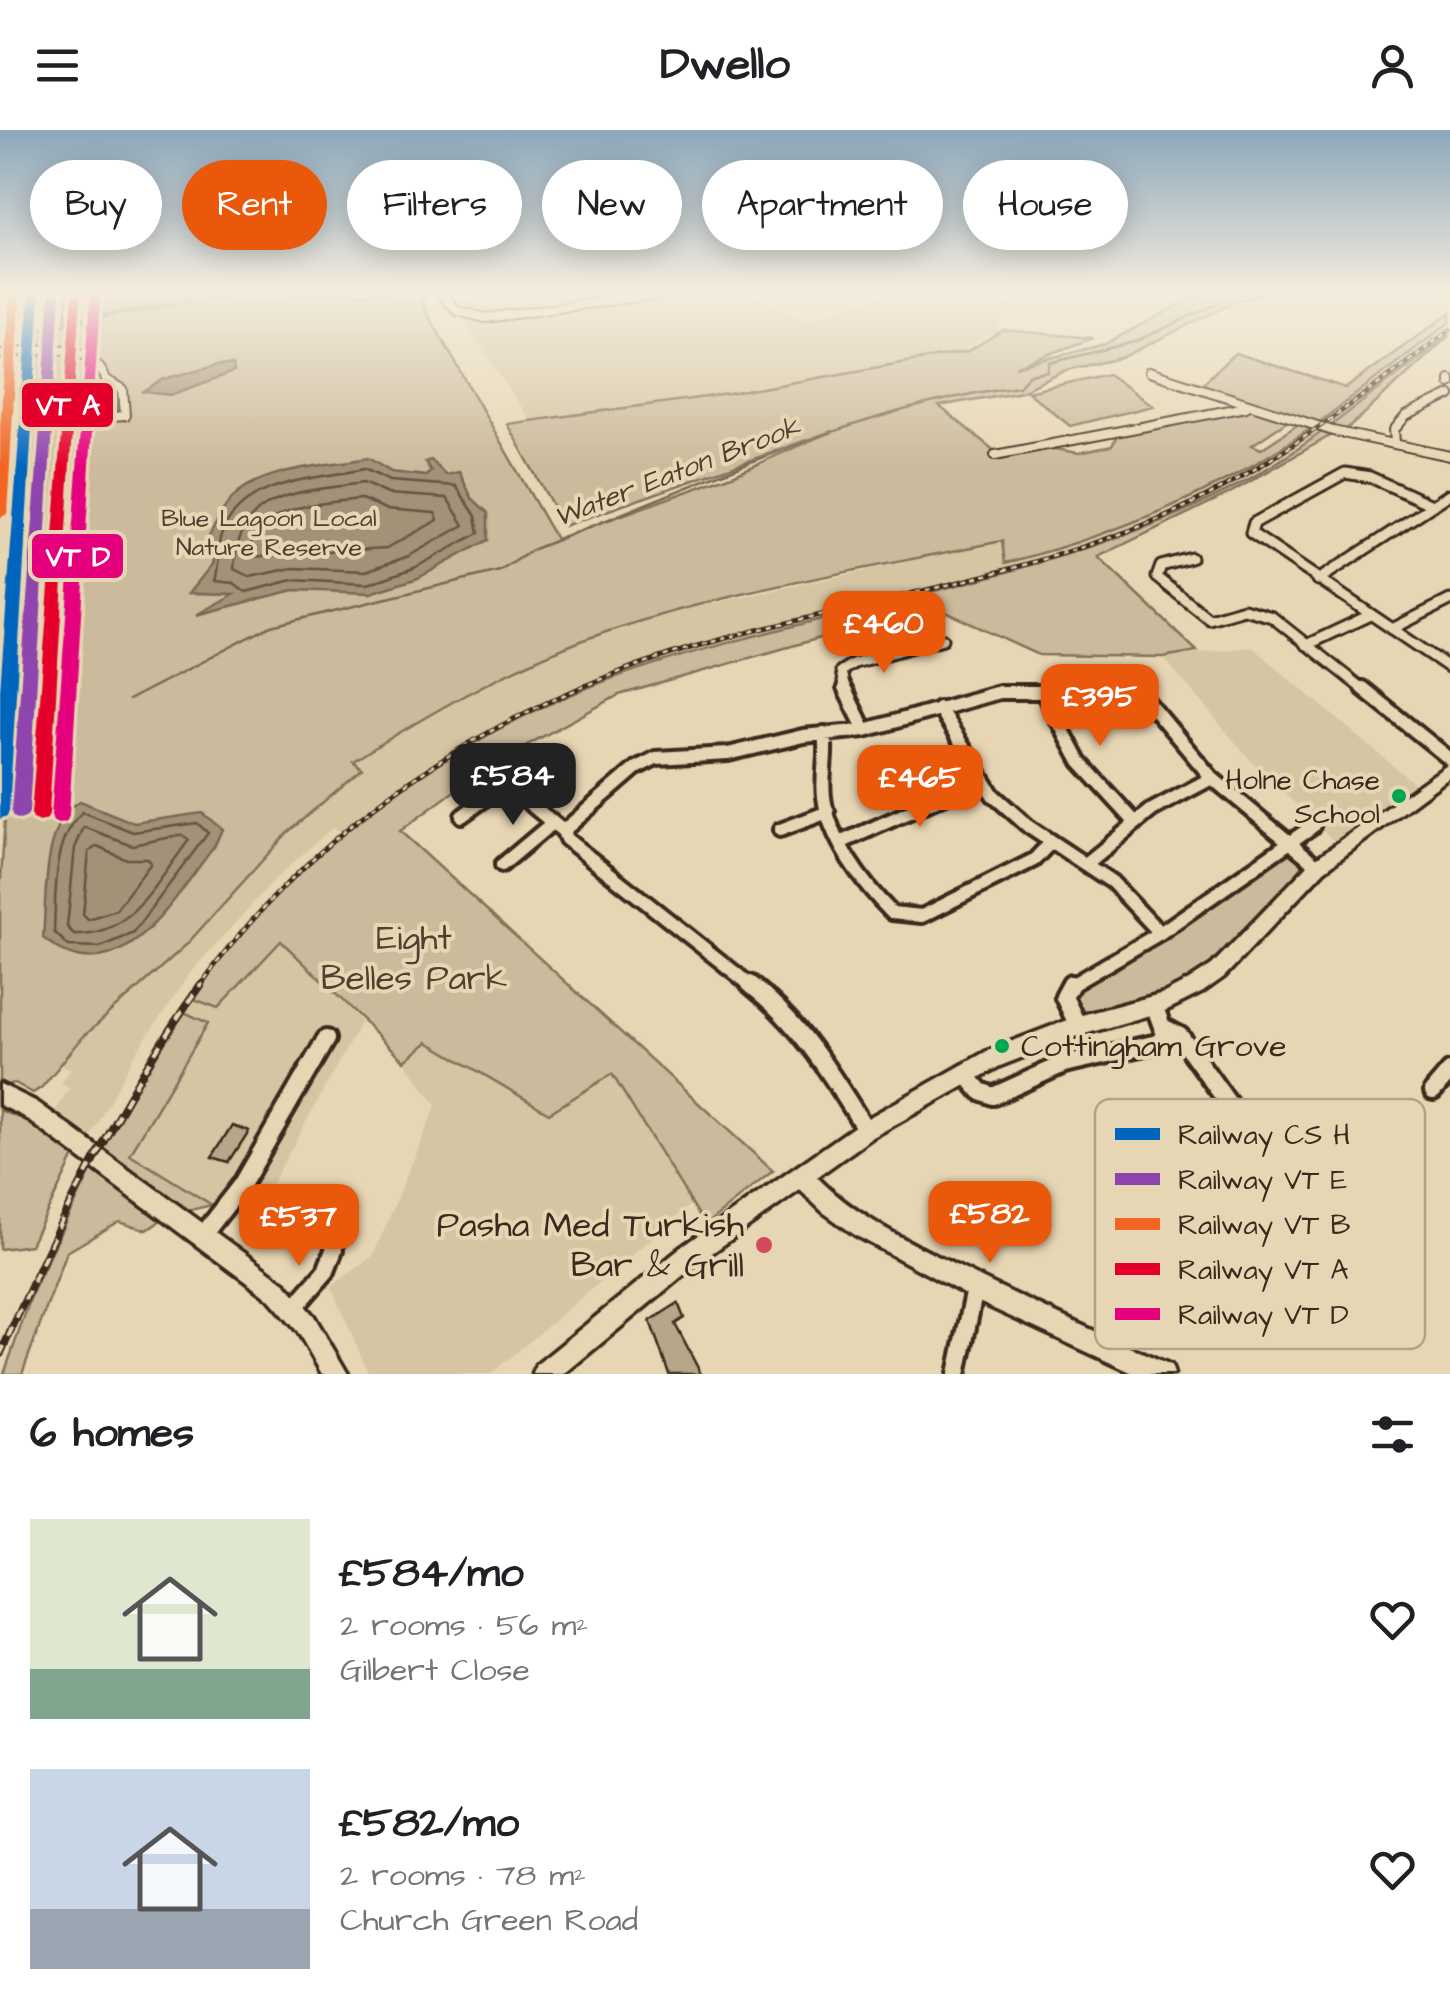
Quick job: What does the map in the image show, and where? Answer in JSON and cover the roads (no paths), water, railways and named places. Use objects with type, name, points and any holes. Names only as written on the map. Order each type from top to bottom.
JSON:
[{"type":"main road","points":[[545,1374],[622,1307],[866,1130],[965,1073],[1078,1026],[1154,1005],[1218,971],[1318,866],[1450,769]]},
{"type":"main road","points":[[0,1094],[30,1109],[203,1234],[294,1308],[336,1374]]},
{"type":"main road","points":[[802,1176],[838,1213],[975,1288],[1095,1343]]},
{"type":"main road","points":[[1108,1349],[1162,1374]]},
{"type":"street","points":[[75,351],[98,362],[109,381]]},
{"type":"street","points":[[1148,372],[1336,432],[1450,456]]},
{"type":"street","points":[[1395,442],[1394,430],[1406,416],[1448,397]]},
{"type":"street","points":[[996,455],[1249,405]]},
{"type":"street","points":[[1432,505],[1370,477],[1345,473],[1250,527],[1254,538],[1450,668]]},
{"type":"street","points":[[1318,580],[1450,494]]},
{"type":"street","points":[[1191,558],[1160,566],[1157,577],[1209,619],[1253,610],[1272,617],[1450,759]]},
{"type":"street","points":[[1392,629],[1450,600]]},
{"type":"street","points":[[1306,644],[1370,615]]},
{"type":"street","points":[[865,730],[840,683],[841,671],[854,663],[944,639]]},
{"type":"street","points":[[1042,691],[1055,722],[1110,797],[1135,822]]},
{"type":"street","points":[[502,865],[645,762],[668,756],[728,754],[824,733],[865,730],[980,696],[1042,691],[1139,695],[1212,778],[1318,866]]},
{"type":"street","points":[[939,708],[981,780],[1010,812],[1087,863],[1160,933]]},
{"type":"street","points":[[824,733],[830,754],[824,798],[828,812],[842,842],[885,907],[912,918],[1034,860],[1051,842]]},
{"type":"street","points":[[1087,863],[1135,822],[1212,778]]},
{"type":"street","points":[[842,842],[981,780]]},
{"type":"street","points":[[462,816],[506,784],[566,839],[785,1012],[809,1039],[866,1130]]},
{"type":"street","points":[[780,830],[828,812]]},
{"type":"street","points":[[1078,1026],[1064,996],[1068,986],[1160,933],[1312,826]]},
{"type":"street","points":[[1154,1005],[1167,1029],[1180,1036],[1222,1099]]},
{"type":"street","points":[[965,1073],[980,1091],[993,1096],[1064,1064],[1158,1043],[1166,1037],[1167,1029]]},
{"type":"street","points":[[203,1234],[242,1185],[326,1039]]},
{"type":"street","points":[[1433,1090],[1449,1076]]},
{"type":"street","points":[[294,1308],[319,1281],[334,1250]]},
{"type":"street","points":[[958,1374],[975,1288]]},
{"type":"water","points":[[219,364],[233,365],[234,372],[171,395],[144,392],[164,379]]},
{"type":"water","points":[[368,458],[391,472],[426,476],[431,471],[425,462],[431,460],[446,475],[459,472],[472,498],[488,513],[488,540],[418,578],[371,593],[294,590],[196,615],[234,594],[189,593],[213,563],[207,539],[232,498],[277,474]]},
{"type":"water","points":[[80,801],[134,823],[202,813],[222,829],[214,847],[180,892],[141,936],[119,950],[96,957],[70,954],[43,938],[52,844],[67,812]]},
{"type":"waterway","name":"Water Eaton Brook","points":[[128,700],[271,626],[500,571],[534,549],[773,453],[895,412],[1019,386],[1029,375],[1048,372],[1050,363],[1098,351]]},
{"type":"railway","points":[[199,987],[250,923],[307,865],[368,812],[433,766],[503,725],[652,660],[730,637],[982,576],[1131,530],[1175,512],[1258,467],[1337,415],[1422,351]]},
{"type":"railway","points":[[0,1355],[91,1164],[143,1073],[201,984]]},
{"type":"place","name":"Holne Chase School","points":[[1399,796]]},
{"type":"place","name":"Cottingham Grove","points":[[1002,1046]]},
{"type":"place","name":"Pasha Med Turkish Bar & Grill","points":[[764,1245]]},
{"type":"park label","name":"Blue Lagoon Local Nature Reserve","points":[[269,532]]},
{"type":"park label","name":"Eight Belles Park","points":[[414,958]]}]
